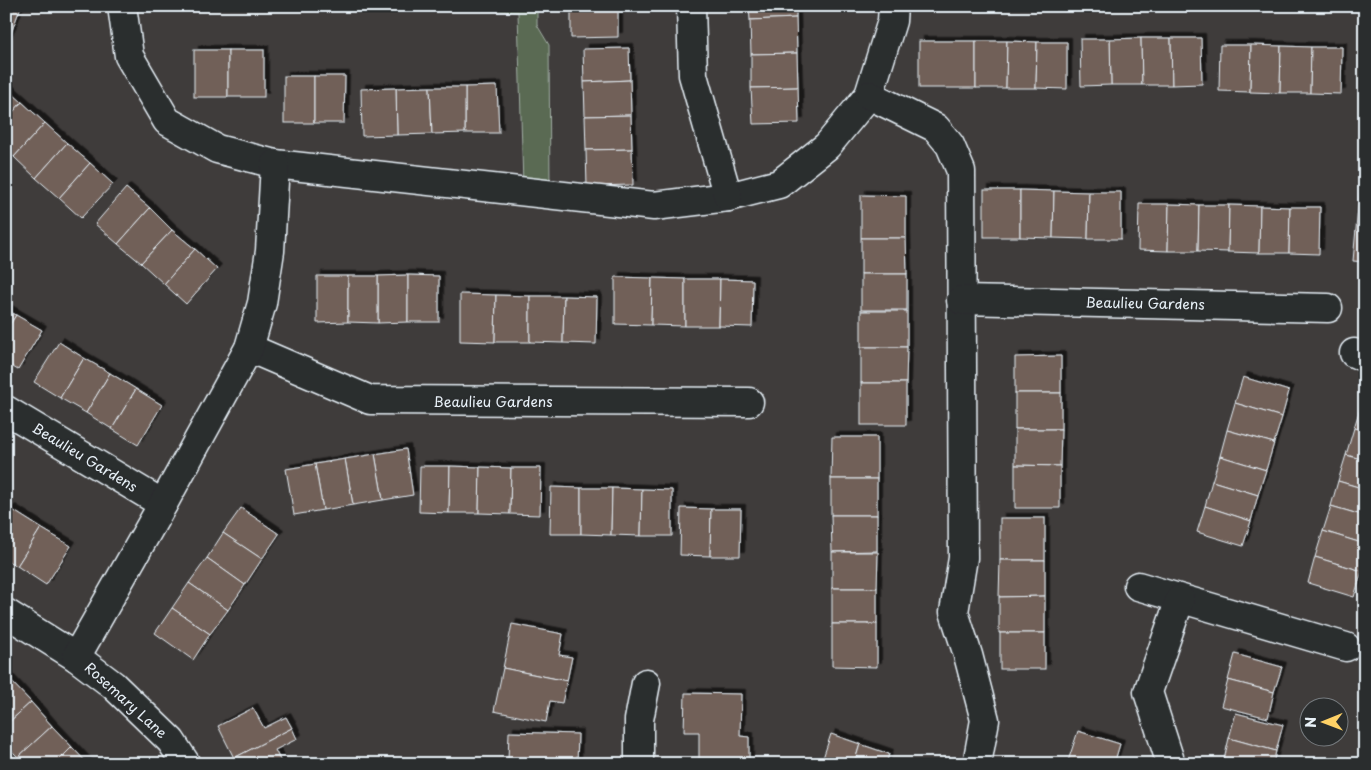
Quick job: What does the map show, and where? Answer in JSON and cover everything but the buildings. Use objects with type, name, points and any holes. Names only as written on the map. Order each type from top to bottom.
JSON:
[{"type":"street","points":[[122,6],[129,56],[167,120],[217,148],[275,164],[654,206],[728,197],[778,184],[827,146],[868,95],[892,21],[893,6]]},
{"type":"street","points":[[692,6],[693,75],[728,197]]},
{"type":"street","points":[[868,95],[936,128],[950,145],[961,171],[962,558],[954,612],[968,655],[985,720],[977,764]]},
{"type":"street","points":[[76,657],[249,348],[262,303],[270,251],[275,164]]},
{"type":"street","name":"Beaulieu Gardens","points":[[961,300],[1328,308]]},
{"type":"street","name":"Beaulieu Gardens","points":[[249,348],[370,400],[748,402]]},
{"type":"street","name":"Beaulieu Gardens","points":[[6,410],[163,504]]},
{"type":"street","points":[[1138,586],[1346,647]]},
{"type":"street","points":[[1171,764],[1148,692],[1180,599]]},
{"type":"street","name":"Rosemary Lane","points":[[6,613],[76,657],[113,685],[165,734],[186,764]]},
{"type":"street","points":[[639,764],[639,720],[646,683]]},
{"type":"green space","points":[[424,6],[537,6],[537,25],[549,45],[550,188],[523,186],[518,12]]}]
